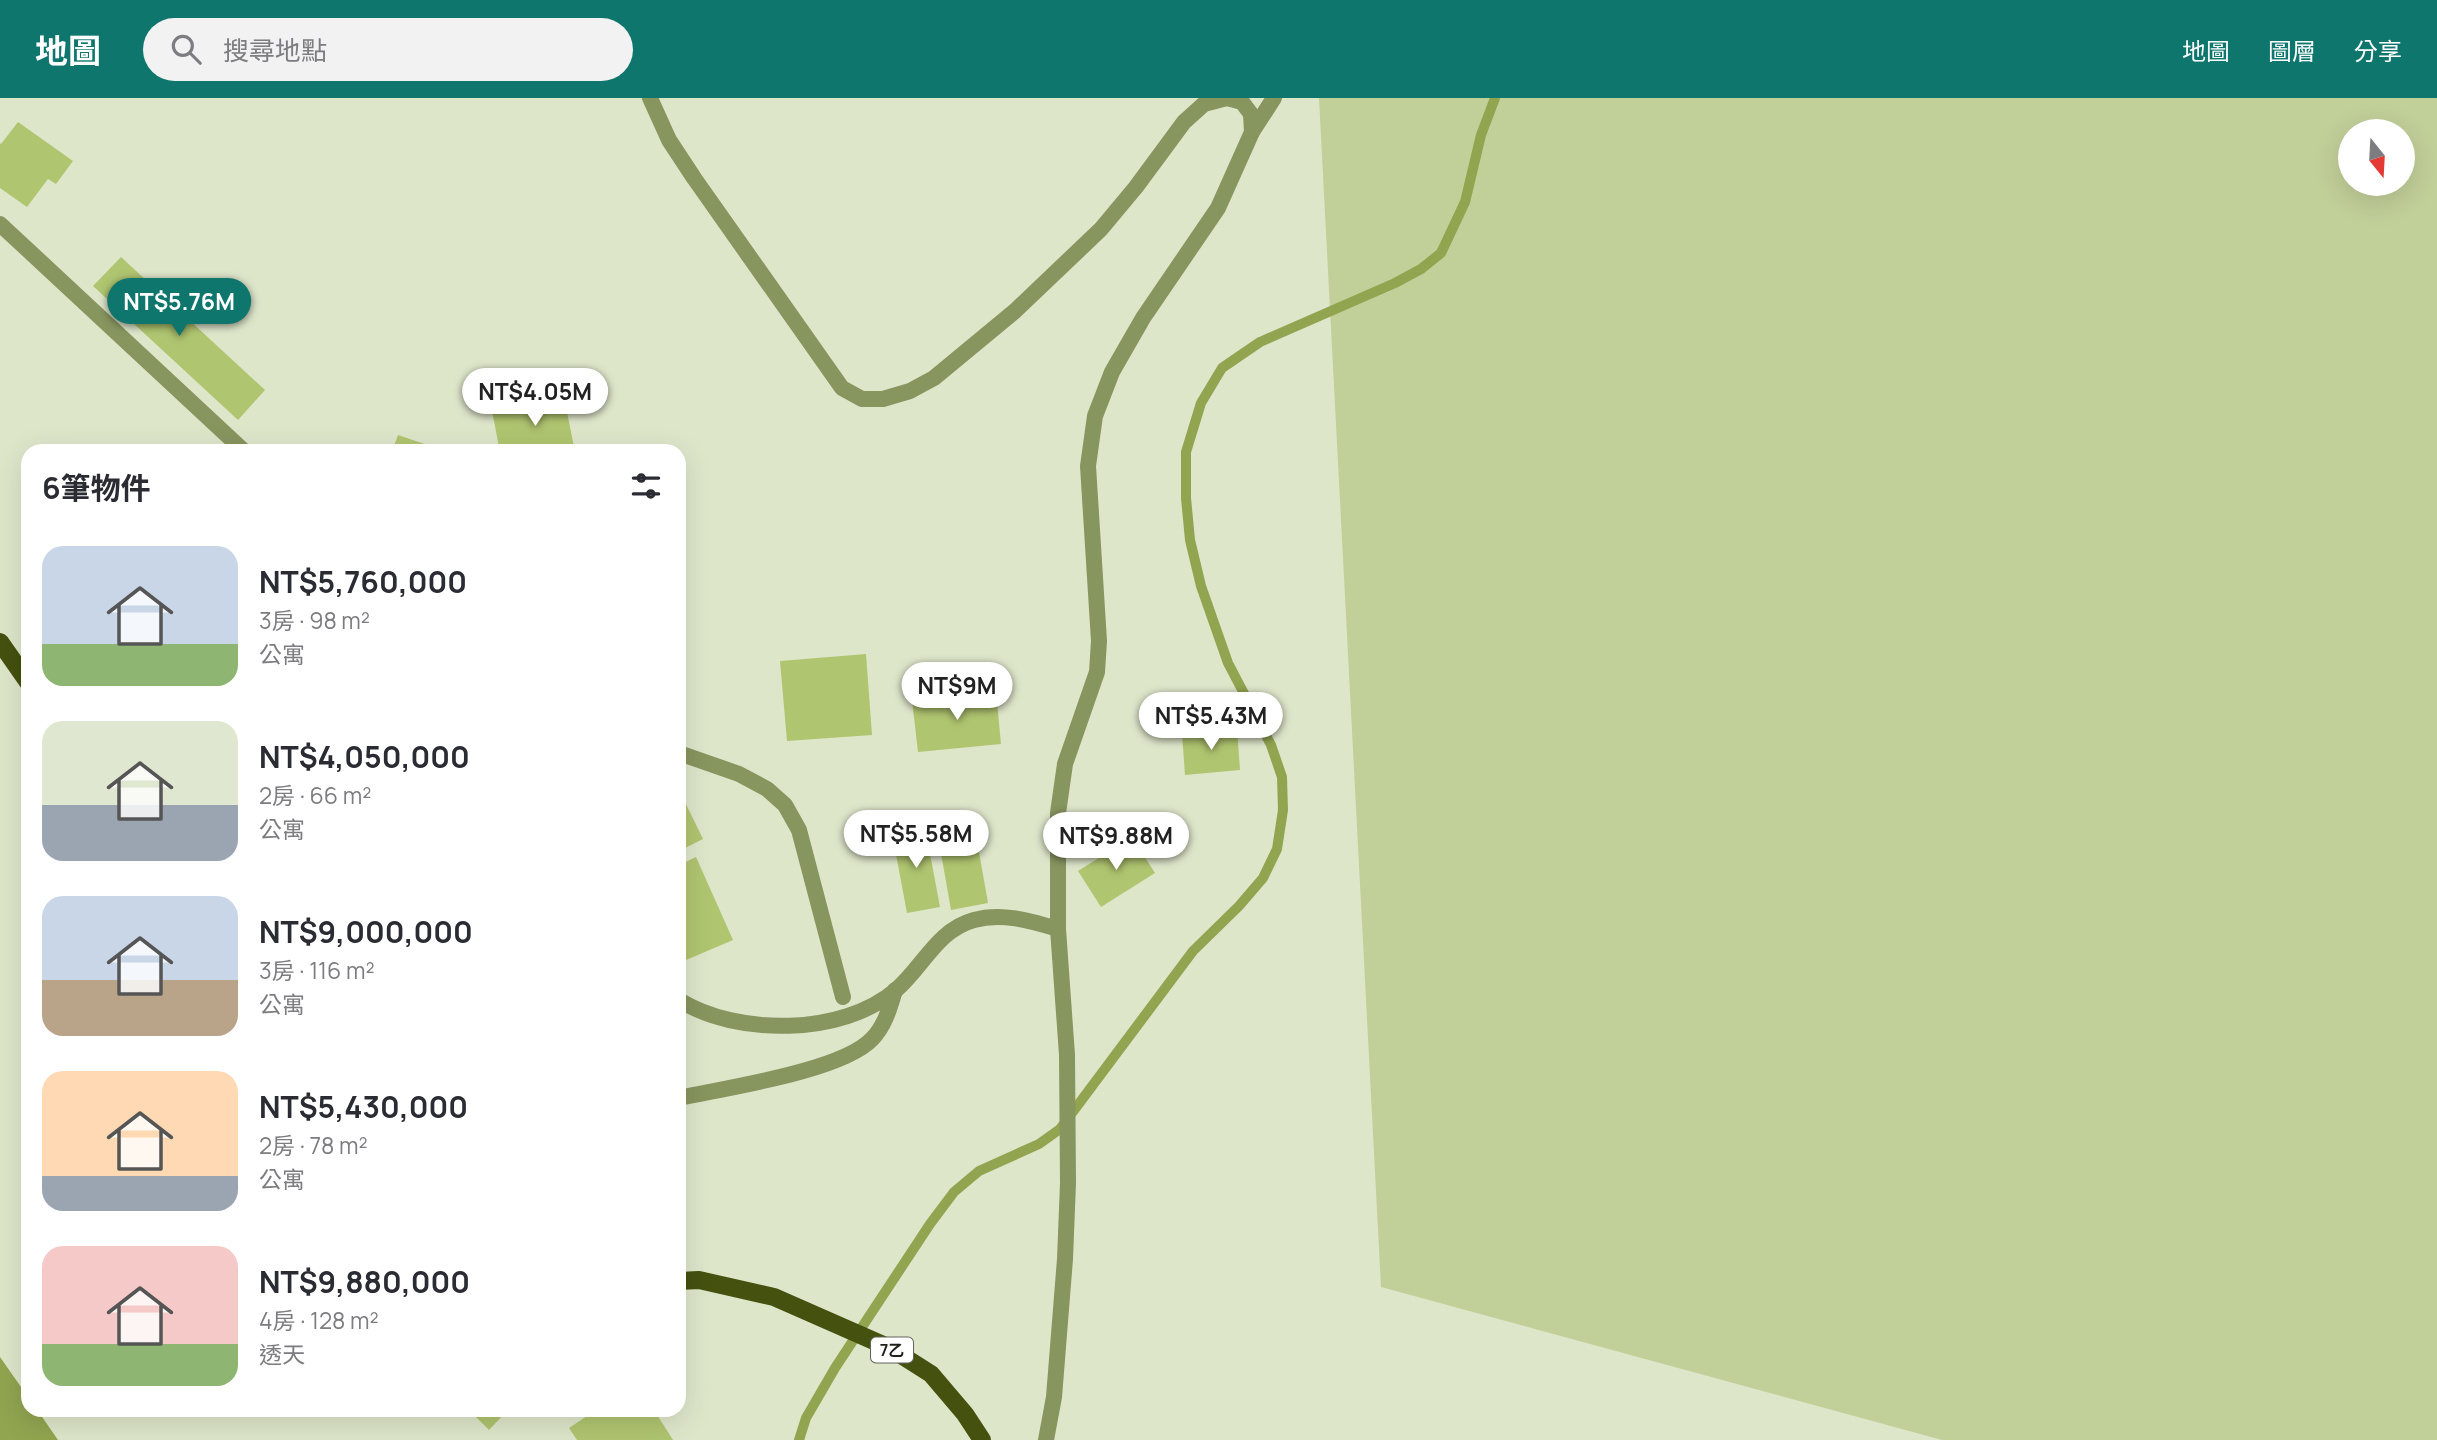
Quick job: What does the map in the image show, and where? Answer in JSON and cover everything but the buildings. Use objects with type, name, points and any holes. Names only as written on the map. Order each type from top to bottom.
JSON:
[{"type":"main road","points":[[0,642],[21,672]]},
{"type":"main road","name":"7乙","points":[[686,1281],[699,1280],[774,1297],[890,1348],[931,1374],[965,1414],[982,1440]]},
{"type":"lane","points":[[650,98],[668,140],[772,291],[842,388],[862,399],[883,399],[910,391],[934,377],[1015,311],[1101,229],[1184,122],[1204,104],[1227,99],[1242,102],[1251,114],[1252,132]]},
{"type":"lane","points":[[1046,1440],[1054,1397],[1068,1183],[1067,1055],[1058,929],[1060,800],[1065,764],[1097,672],[1088,466],[1095,416],[1112,372],[1143,317],[1218,208],[1252,132],[1275,98]]},
{"type":"lane","points":[[0,224],[236,444]]},
{"type":"lane","points":[[686,756],[739,774],[767,789],[785,805],[799,830],[843,997]]},
{"type":"lane","points":[[686,1004],[728,1021],[769,1026],[838,1019],[873,1004],[895,990],[924,956],[952,930],[974,920],[1003,916],[1058,929]]},
{"type":"lane","points":[[686,1096],[835,1062],[856,1052],[873,1038],[888,1015],[895,990]]},
{"type":"shaded area","points":[[1319,98],[2437,98],[2437,1440],[1942,1440],[1381,1287]]},
{"type":"shaded area","points":[[0,1357],[21,1387],[21,1417],[42,1417],[58,1440],[0,1440]]},
{"type":"waterway","points":[[799,1440],[806,1418],[835,1368],[954,1192],[979,1171],[1039,1144],[1060,1129],[1193,951],[1263,878],[1277,849],[1283,810],[1282,777],[1271,745],[1228,663],[1201,586],[1190,540],[1186,452],[1201,403],[1222,368],[1260,342],[1395,283],[1421,269],[1441,253],[1465,202],[1481,135],[1495,98]]}]
